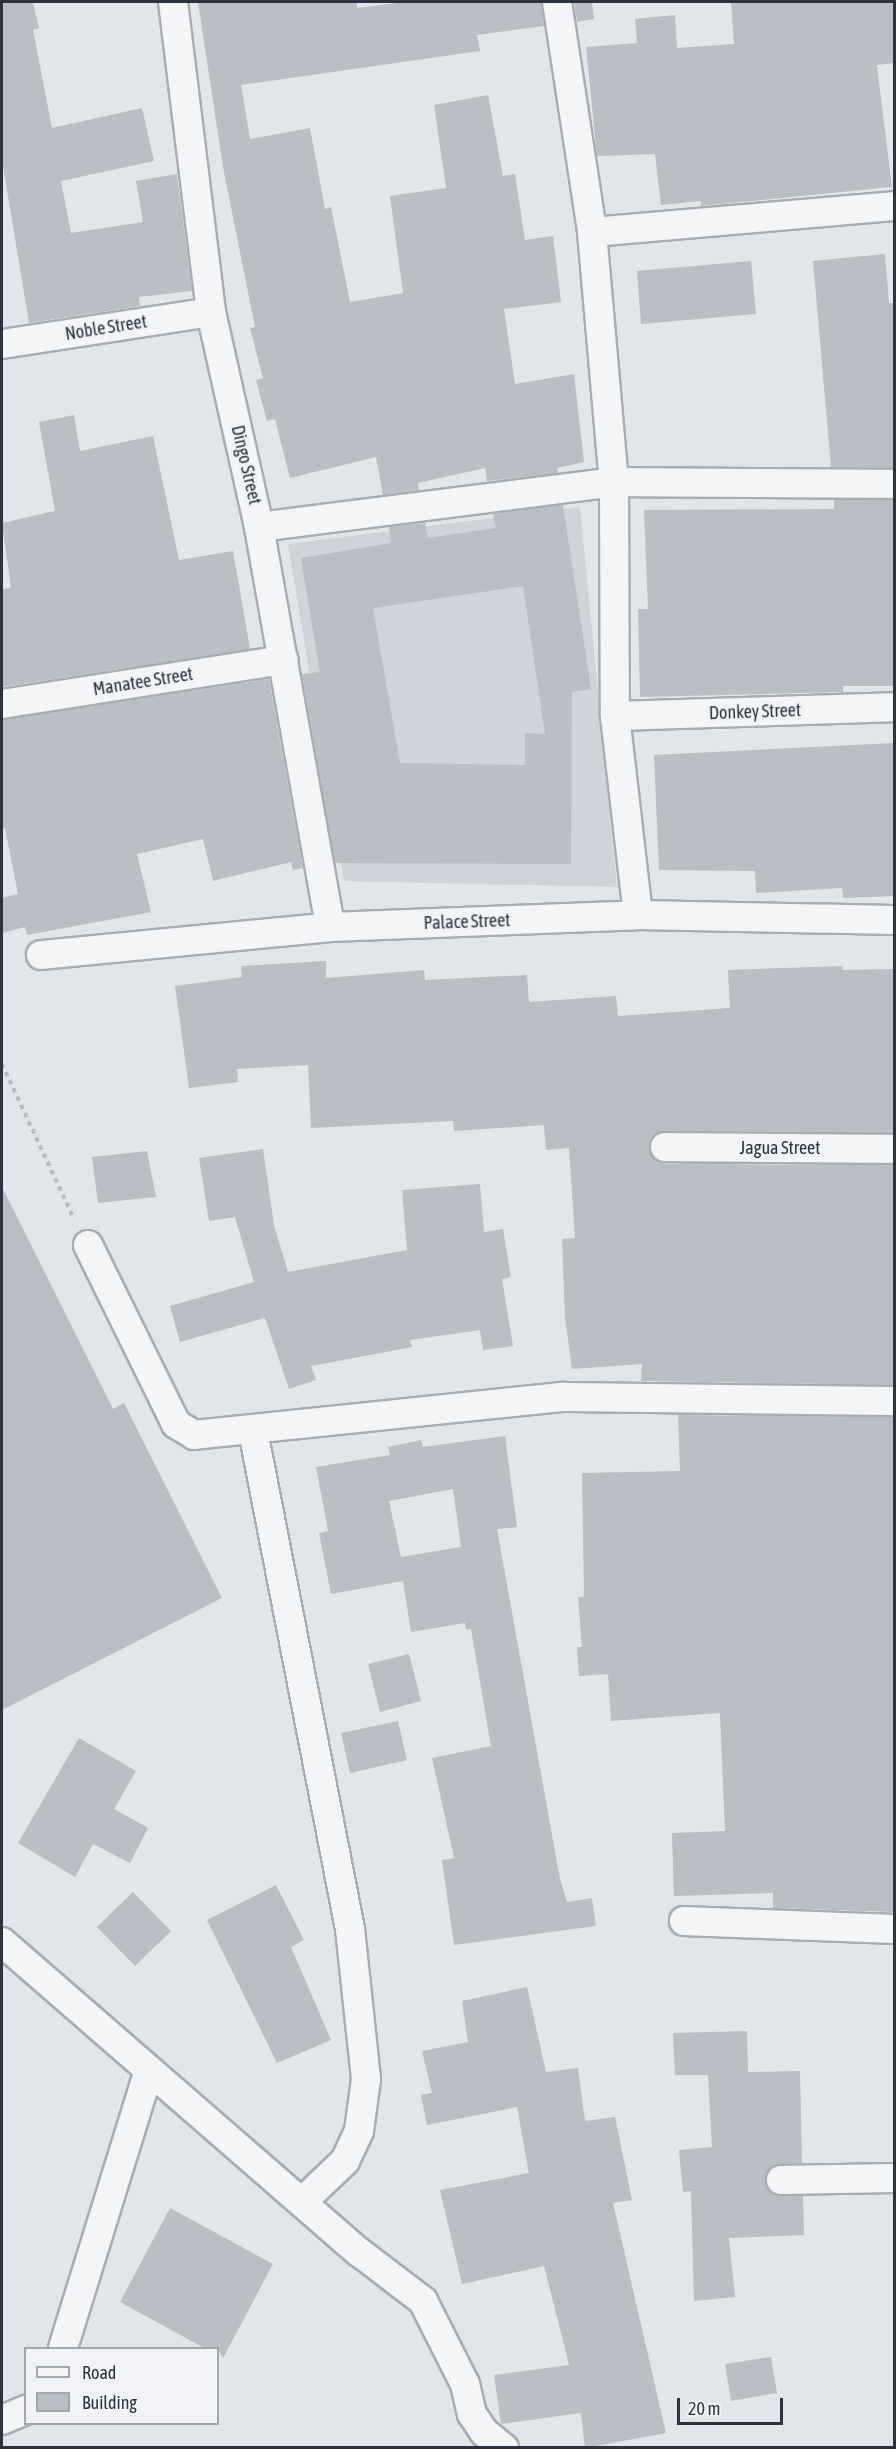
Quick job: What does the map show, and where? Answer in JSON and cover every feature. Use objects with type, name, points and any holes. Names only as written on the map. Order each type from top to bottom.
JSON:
[{"type":"street","name":"Dingo Street","points":[[172,2],[211,312],[260,527],[330,927]]},
{"type":"street","points":[[557,2],[592,232],[614,482],[615,716],[638,915]]},
{"type":"street","points":[[592,232],[894,206]]},
{"type":"street","name":"Noble Street","points":[[2,344],[211,312]]},
{"type":"street","points":[[260,527],[614,482],[894,484]]},
{"type":"street","name":"Manatee Street","points":[[2,704],[284,660]]},
{"type":"street","name":"Donkey Street","points":[[615,716],[894,707]]},
{"type":"street","name":"Palace Street","points":[[41,956],[330,927],[638,915],[894,920]]},
{"type":"street","name":"Jagua Street","points":[[665,1147],[894,1149]]},
{"type":"street","points":[[88,1245],[176,1424],[194,1435],[253,1431],[562,1397],[894,1401]]},
{"type":"street","points":[[253,1431],[350,1929],[366,2079],[359,2131],[345,2161],[303,2201]]},
{"type":"street","points":[[684,1921],[894,1929]]},
{"type":"street","points":[[2,1942],[149,2070],[423,2301],[465,2384],[472,2414],[484,2432],[504,2448]]},
{"type":"street","points":[[64,2347],[149,2070]]},
{"type":"street","points":[[781,2180],[894,2178]]},
{"type":"street","points":[[2,2420],[24,2411]]},
{"type":"path","points":[[2,1064],[88,1245]]},
{"type":"shaded area","points":[[580,507],[617,887],[344,881],[288,544]]},
{"type":"building","points":[[2,2],[33,2],[39,28],[33,30],[52,128],[142,108],[154,161],[61,181],[71,233],[143,222],[136,181],[177,174],[192,291],[139,297],[140,306],[29,323],[2,160]]},
{"type":"building","points":[[198,2],[357,2],[357,8],[405,2],[541,2],[544,26],[477,35],[480,51],[241,85],[250,139],[310,128],[325,209],[331,207],[350,302],[403,293],[390,196],[446,188],[434,105],[488,95],[503,176],[515,174],[525,240],[553,236],[561,302],[504,309],[515,384],[574,374],[584,462],[557,468],[558,473],[487,481],[485,468],[418,483],[419,490],[383,495],[376,457],[290,478],[275,419],[267,421],[256,380],[263,378],[250,328],[255,327],[223,167]]},
{"type":"building","points":[[574,2],[592,2],[594,19],[577,22]]},
{"type":"building","points":[[731,2],[894,2],[894,63],[877,65],[892,187],[701,206],[701,201],[661,205],[655,154],[597,156],[586,47],[637,43],[635,19],[675,15],[677,48],[734,44]]},
{"type":"building","points":[[885,254],[889,303],[894,303],[894,468],[831,467],[813,261]]},
{"type":"building","points":[[751,261],[756,314],[641,324],[637,271]]},
{"type":"building","points":[[74,415],[80,451],[153,436],[179,560],[233,551],[250,649],[2,687],[2,589],[11,588],[2,523],[55,511],[39,422]]},
{"type":"building","points":[[834,500],[894,500],[894,686],[843,686],[843,692],[640,697],[638,609],[648,609],[644,510],[834,509]]},
{"type":"building","points":[[563,505],[591,689],[572,692],[571,864],[335,863],[302,674],[320,672],[301,558],[391,543],[389,527],[425,523],[428,538],[496,528],[493,514]],"holes":[[[523,586],[545,734],[525,733],[525,765],[400,763],[373,608]]]},
{"type":"building","points":[[269,679],[303,868],[293,870],[291,862],[213,881],[203,839],[137,854],[151,912],[27,935],[25,927],[2,933],[2,898],[18,894],[5,828],[2,829],[2,720]]},
{"type":"building","points":[[894,743],[894,896],[843,898],[842,888],[756,893],[755,871],[659,870],[654,755]]},
{"type":"building","points":[[326,961],[326,978],[424,970],[425,980],[527,975],[529,1002],[616,996],[618,1016],[730,1008],[728,970],[842,966],[842,970],[894,969],[894,1133],[665,1131],[651,1138],[649,1147],[656,1161],[665,1164],[894,1165],[894,1385],[641,1381],[642,1364],[572,1369],[565,1317],[562,1239],[575,1238],[569,1148],[546,1150],[544,1125],[454,1131],[453,1121],[311,1128],[308,1065],[237,1069],[238,1082],[189,1088],[175,986],[242,977],[241,966]]},
{"type":"building","points":[[263,1149],[274,1225],[288,1272],[407,1250],[402,1190],[480,1184],[484,1232],[503,1229],[511,1277],[502,1279],[513,1346],[483,1350],[480,1330],[410,1340],[412,1347],[311,1366],[316,1380],[289,1389],[265,1318],[180,1342],[170,1306],[254,1282],[235,1217],[209,1221],[199,1158]]},
{"type":"building","points":[[147,1151],[156,1197],[98,1203],[92,1157]]},
{"type":"building","points":[[2,1187],[113,1409],[124,1403],[222,1598],[2,1710]]},
{"type":"building","points":[[678,1415],[894,1417],[894,1912],[773,1908],[773,1893],[674,1896],[672,1833],[725,1831],[720,1713],[611,1721],[608,1674],[579,1676],[577,1647],[582,1647],[578,1597],[584,1597],[582,1473],[680,1471]]},
{"type":"building","points":[[505,1436],[517,1527],[497,1529],[560,1879],[567,1902],[592,1898],[596,1926],[454,1945],[442,1860],[454,1858],[432,1758],[491,1746],[471,1629],[466,1630],[465,1623],[411,1632],[403,1581],[331,1594],[319,1533],[328,1531],[316,1467],[390,1455],[388,1447],[421,1440],[423,1447]],"holes":[[[453,1489],[461,1547],[401,1557],[389,1501]]]},
{"type":"building","points":[[409,1654],[421,1701],[380,1712],[368,1664]]},
{"type":"building","points":[[398,1721],[407,1760],[350,1773],[341,1733]]},
{"type":"building","points":[[79,1738],[136,1771],[114,1809],[148,1828],[130,1863],[93,1844],[75,1877],[18,1843]]},
{"type":"building","points":[[276,1885],[304,1940],[291,1947],[331,2040],[277,2063],[207,1920]]},
{"type":"building","points":[[133,1892],[171,1931],[135,1966],[97,1927]]},
{"type":"building","points":[[527,1987],[546,2072],[578,2068],[585,2121],[615,2117],[632,2200],[613,2203],[666,2433],[585,2448],[581,2413],[501,2424],[494,2375],[569,2365],[544,2266],[462,2284],[440,2190],[529,2173],[517,2107],[427,2125],[421,2095],[432,2093],[422,2051],[468,2042],[462,2001]]},
{"type":"building","points":[[747,2031],[748,2072],[800,2071],[802,2163],[773,2166],[765,2180],[774,2195],[803,2196],[804,2235],[729,2238],[735,2297],[694,2301],[691,2191],[683,2192],[679,2150],[712,2147],[708,2075],[675,2075],[673,2033]]},
{"type":"building","points":[[170,2208],[273,2264],[223,2358],[219,2347],[202,2347],[120,2302]]},
{"type":"building","points":[[771,2357],[777,2393],[731,2401],[725,2364]]}]
